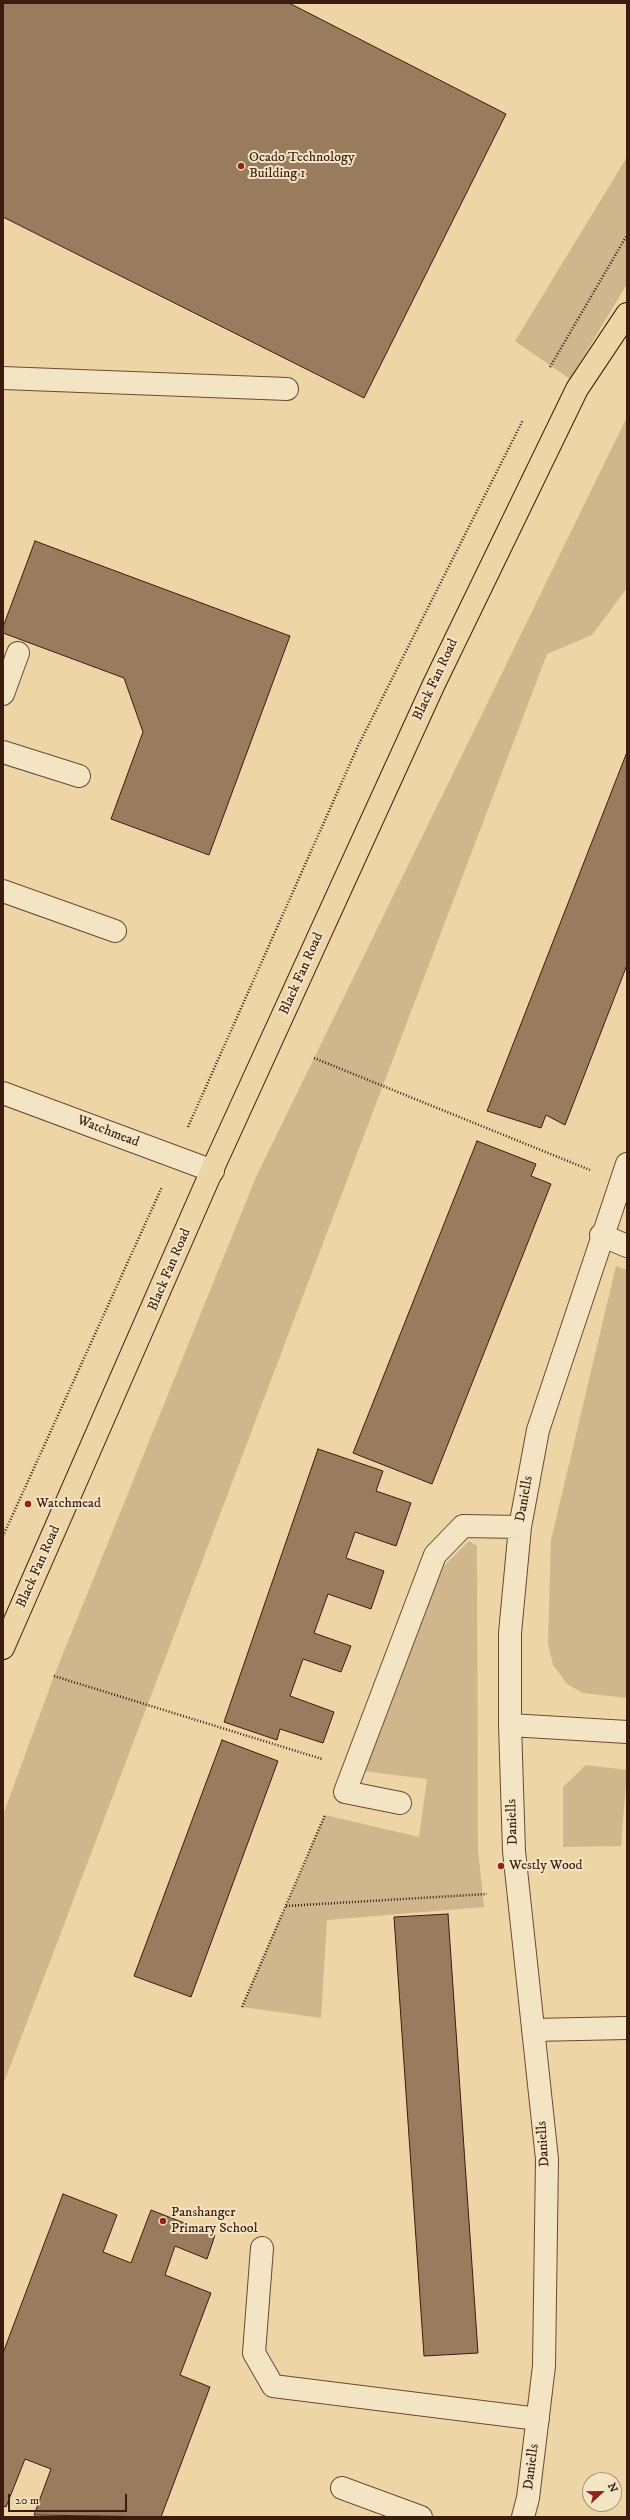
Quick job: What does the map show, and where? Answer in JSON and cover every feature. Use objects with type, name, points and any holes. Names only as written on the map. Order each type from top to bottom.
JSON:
[{"type":"main road","name":"Black Fan Road","points":[[3,1648],[213,1171],[444,662],[577,389],[627,314]]},
{"type":"street","points":[[3,378],[287,390]]},
{"type":"street","points":[[3,694],[18,653]]},
{"type":"street","points":[[3,752],[79,776]]},
{"type":"street","points":[[3,891],[115,931]]},
{"type":"street","name":"Watchmead","points":[[3,1092],[175,1158],[213,1171]]},
{"type":"street","name":"Daniells","points":[[523,2517],[528,2498],[544,2366],[546,2159],[514,1851],[510,1725],[510,1633],[520,1527],[538,1430],[624,1173]]},
{"type":"street","points":[[602,1235],[627,1246]]},
{"type":"street","points":[[400,1803],[345,1792],[355,1770],[435,1555],[463,1526],[520,1527]]},
{"type":"street","points":[[510,1725],[627,1732]]},
{"type":"street","points":[[533,2030],[627,2028]]},
{"type":"street","points":[[262,2248],[254,2353],[273,2386],[538,2419]]},
{"type":"street","points":[[342,2488],[421,2517]]},
{"type":"path","points":[[547,373],[627,235]]},
{"type":"path","points":[[3,1536],[175,1158],[358,746],[526,416]]},
{"type":"path","points":[[314,1058],[624,1173]]},
{"type":"path","points":[[54,1676],[355,1770]]},
{"type":"path","points":[[242,2007],[325,1815],[345,1792]]},
{"type":"path","points":[[286,1906],[519,1892]]},
{"type":"shaded area","points":[[627,157],[627,284],[570,379],[515,341]]},
{"type":"shaded area","points":[[627,417],[627,588],[592,635],[547,654],[3,2085],[3,1815],[54,1676],[256,1177]]},
{"type":"shaded area","points":[[616,1266],[627,1270],[627,1698],[583,1693],[567,1684],[553,1665],[548,1643],[551,1540]]},
{"type":"shaded area","points":[[469,1541],[477,1546],[478,1850],[484,1907],[327,1920],[321,2018],[242,2007],[325,1815],[419,1837],[427,1779],[355,1770],[440,1570]]},
{"type":"shaded area","points":[[586,1765],[627,1770],[621,1846],[563,1847],[563,1787]]},
{"type":"building","name":"Ocado Technology Building 1","points":[[3,3],[289,3],[506,114],[364,398],[3,217]]},
{"type":"building","points":[[35,541],[290,636],[209,855],[111,819],[143,732],[124,678],[3,633],[3,627]]},
{"type":"building","points":[[627,752],[627,965],[565,1125],[546,1115],[541,1128],[487,1111]]},
{"type":"building","points":[[477,1141],[536,1164],[531,1176],[551,1184],[432,1484],[353,1453]]},
{"type":"building","points":[[318,1449],[383,1471],[376,1491],[411,1503],[396,1546],[355,1532],[346,1558],[384,1571],[371,1609],[328,1594],[314,1633],[351,1646],[341,1672],[303,1659],[290,1696],[334,1712],[323,1743],[280,1729],[277,1740],[224,1722]]},
{"type":"building","points":[[222,1740],[278,1761],[191,1997],[134,1976]]},
{"type":"building","points":[[448,1914],[478,2353],[424,2356],[394,1917]]},
{"type":"building","points":[[63,2194],[117,2215],[103,2252],[131,2263],[151,2210],[215,2235],[207,2259],[175,2246],[165,2275],[211,2293],[180,2375],[210,2387],[161,2517],[34,2515],[51,2469],[25,2459],[6,2507],[3,2506],[3,2353]]},
{"type":"place","name":"Ocado Technology Building 1","points":[[241,166]]},
{"type":"place","name":"Watchmead","points":[[28,1504]]},
{"type":"place","name":"Westly Wood","points":[[501,1866]]},
{"type":"place","name":"Panshanger Primary School","points":[[163,2221]]}]
